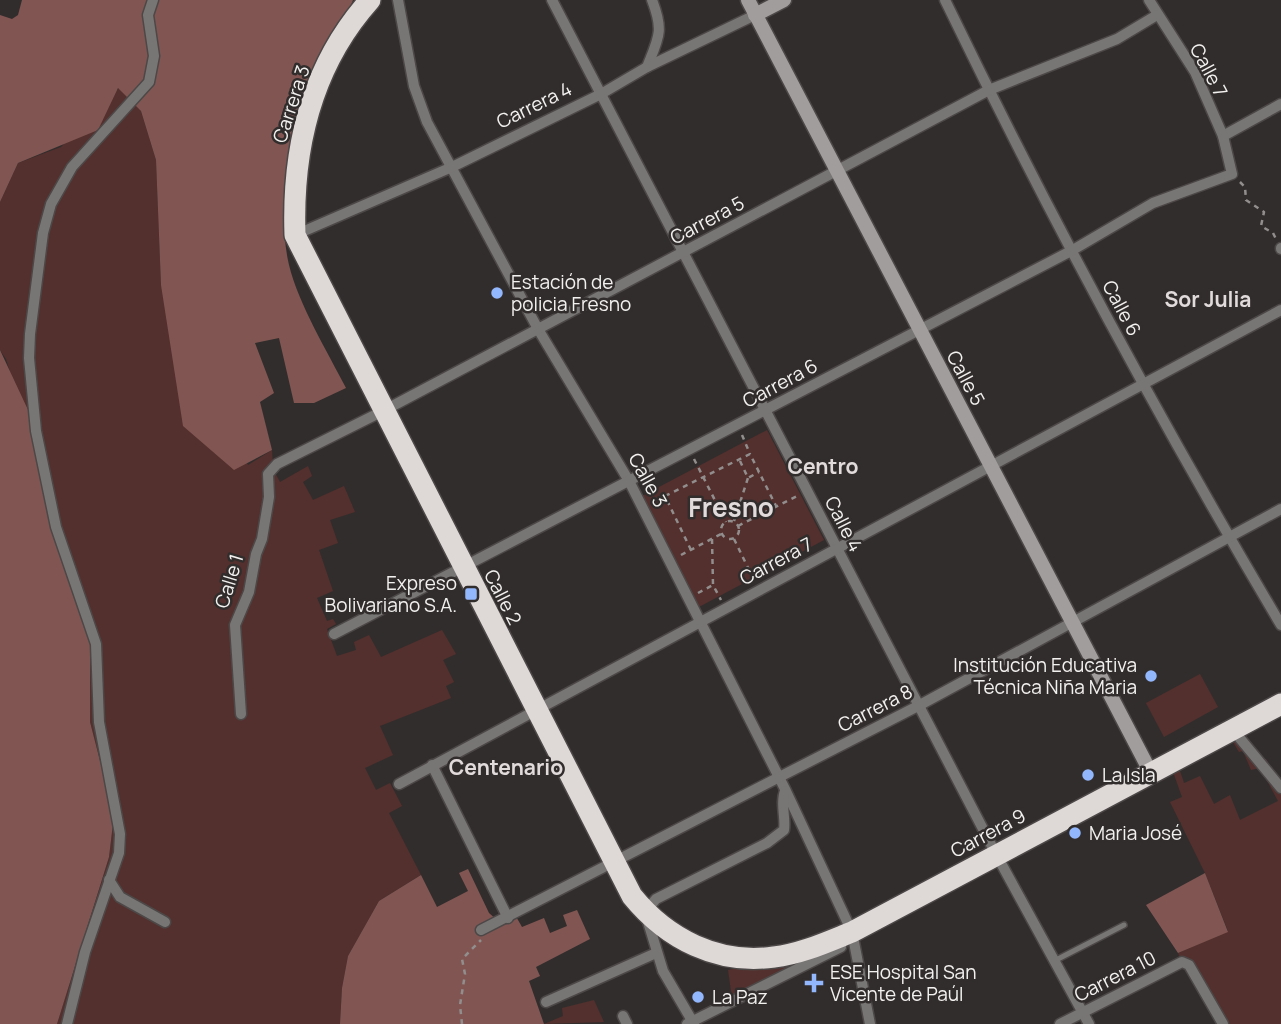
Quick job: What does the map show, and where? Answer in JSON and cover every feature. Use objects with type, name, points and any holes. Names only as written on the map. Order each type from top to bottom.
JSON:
[{"type":"highway","name":"Carrera 3","points":[[295,235],[296,164],[303,129],[314,95],[340,42],[370,0]]},
{"type":"highway","name":"Calle 2","points":[[295,235],[632,896],[645,912],[674,936],[704,950]]},
{"type":"highway","name":"Carrera 9","points":[[704,950],[746,958],[776,957],[852,937],[996,854],[1281,704]]},
{"type":"street","points":[[67,1024],[85,952],[119,853],[120,834],[99,722],[96,644],[56,527],[36,431],[29,358],[43,233],[51,204],[72,167],[149,82],[154,56],[148,15],[153,0]]},
{"type":"street","name":"Calle 3","points":[[398,0],[414,86],[427,122],[538,329],[629,481],[786,791],[852,937],[870,1024]]},
{"type":"street","name":"Calle 4","points":[[552,0],[918,706],[1089,1024]]},
{"type":"street","points":[[647,67],[660,33],[652,0]]},
{"type":"street","name":"Calle 5","points":[[747,0],[1151,773]]},
{"type":"street","name":"Carrera 4","points":[[295,235],[452,167],[785,0]]},
{"type":"street","name":"Calle 6","points":[[945,0],[1071,251],[1230,538],[1280,620]]},
{"type":"street","name":"Calle 7","points":[[1149,0],[1195,72],[1223,136],[1232,174]]},
{"type":"street","name":"Carrera 5","points":[[277,464],[383,411],[989,90],[1117,39],[1157,15]]},
{"type":"street","points":[[1223,136],[1281,104]]},
{"type":"street","name":"Carrera 6","points":[[334,634],[1071,251],[1153,203],[1232,174]]},
{"type":"street","name":"Carrera 7","points":[[399,784],[1281,310]]},
{"type":"street","name":"Calle 1","points":[[241,714],[235,625],[248,592],[261,539],[268,498],[268,474],[277,464]]},
{"type":"street","name":"Carrera 8","points":[[481,930],[918,706],[1281,509]]},
{"type":"street","points":[[1233,730],[1281,788]]},
{"type":"street","points":[[432,765],[508,918]]},
{"type":"street","points":[[786,791],[782,798],[785,812],[784,830],[767,844],[656,899],[645,912],[663,971],[691,1023],[852,937]]},
{"type":"street","points":[[109,880],[120,897],[165,922]]},
{"type":"street","points":[[546,1002],[656,953]]},
{"type":"street","name":"Carrera 10","points":[[1060,1024],[1182,962],[1189,965],[1223,1024]]},
{"type":"lane","points":[[1056,960],[1124,925]]},
{"type":"path","points":[[1232,174],[1245,187],[1246,200],[1264,212],[1261,226],[1273,233],[1281,249]]},
{"type":"path","points":[[738,424],[776,506]]},
{"type":"path","points":[[689,450],[726,522]]},
{"type":"path","points":[[691,550],[665,496],[750,454]]},
{"type":"path","points":[[739,460],[748,478]]},
{"type":"path","points":[[734,522],[748,478],[759,472]]},
{"type":"path","points":[[738,526],[807,492]]},
{"type":"path","points":[[721,534],[721,527],[726,522],[734,522],[738,526],[734,539]]},
{"type":"path","points":[[671,561],[721,534]]},
{"type":"path","points":[[721,534],[727,539],[734,539]]},
{"type":"path","points":[[712,539],[713,584],[725,608]]},
{"type":"path","points":[[734,539],[759,590]]},
{"type":"path","points":[[689,598],[713,584]]},
{"type":"path","points":[[462,1024],[460,1005],[465,974],[462,959],[480,942],[481,930]]},
{"type":"shaded area","points":[[22,0],[353,0],[288,168],[284,216],[285,242],[293,280],[314,328],[346,388],[314,403],[294,403],[279,338],[255,343],[274,393],[260,402],[272,450],[234,470],[183,426],[161,285],[156,160],[141,111],[118,88],[98,130],[18,163],[0,202],[0,15],[12,19],[18,15]]},
{"type":"shaded area","points":[[119,88],[141,111],[156,160],[161,285],[248,465],[272,450],[273,469],[280,482],[308,466],[312,476],[303,482],[313,500],[344,486],[355,512],[330,520],[338,543],[319,550],[333,591],[317,598],[327,621],[333,619],[336,624],[327,629],[337,656],[356,650],[354,642],[369,635],[381,657],[442,630],[456,654],[443,660],[454,682],[446,686],[451,698],[380,726],[393,755],[365,768],[376,790],[390,783],[402,806],[389,813],[421,875],[379,901],[348,956],[342,988],[340,1024],[57,1024],[109,857],[114,815],[90,722],[90,629],[6,359],[0,350],[0,202],[18,163],[61,147]]},
{"type":"shaded area","points":[[0,350],[29,412],[54,532],[90,629],[90,722],[114,815],[109,857],[57,1024],[0,1024]]},
{"type":"shaded area","points":[[767,430],[824,540],[697,608],[642,496]]},
{"type":"shaded area","points":[[1200,674],[1218,707],[1164,737],[1146,703]]},
{"type":"shaded area","points":[[1238,731],[1260,759],[1266,759],[1278,780],[1281,779],[1281,1024],[1227,1024],[1187,957],[1181,960],[1178,953],[1228,931],[1205,873],[1170,802],[1182,797],[1172,769],[1178,765],[1184,783],[1200,776],[1214,804],[1230,795],[1240,820],[1278,801],[1260,768],[1251,770],[1243,751],[1239,752],[1230,737]]},
{"type":"shaded area","points":[[468,869],[489,913],[497,920],[514,913],[522,927],[544,918],[550,933],[567,926],[563,915],[577,910],[590,939],[536,967],[540,976],[529,981],[544,1024],[340,1024],[342,988],[348,956],[379,901],[421,875],[437,907],[468,891],[459,873]]},
{"type":"shaded area","points":[[1205,873],[1228,932],[1178,953],[1146,905]]},
{"type":"shaded area","points":[[849,936],[732,998],[728,970],[789,958]]},
{"type":"shaded area","points":[[594,1000],[604,1022],[544,1024],[563,1016],[562,1008]]},
{"type":"place","name":"Estación de policia Fresno","points":[[497,293]]},
{"type":"place","name":"Expreso Bolivariano S.A.","points":[[471,594]]},
{"type":"place","name":"Institución Educativa Técnica Niña Maria","points":[[1151,676]]},
{"type":"place","name":"La Isla","points":[[1088,775]]},
{"type":"place","name":"Maria José","points":[[1075,833]]},
{"type":"place","name":"ESE Hospital San Vicente de Paúl","points":[[814,983]]},
{"type":"place","name":"La Paz","points":[[698,997]]},
{"type":"district","name":"Sor Julia","points":[[1208,300]]},
{"type":"district","name":"Centro","points":[[823,467]]},
{"type":"district","name":"Fresno","points":[[731,508]]},
{"type":"district","name":"Centenario","points":[[506,768]]}]
